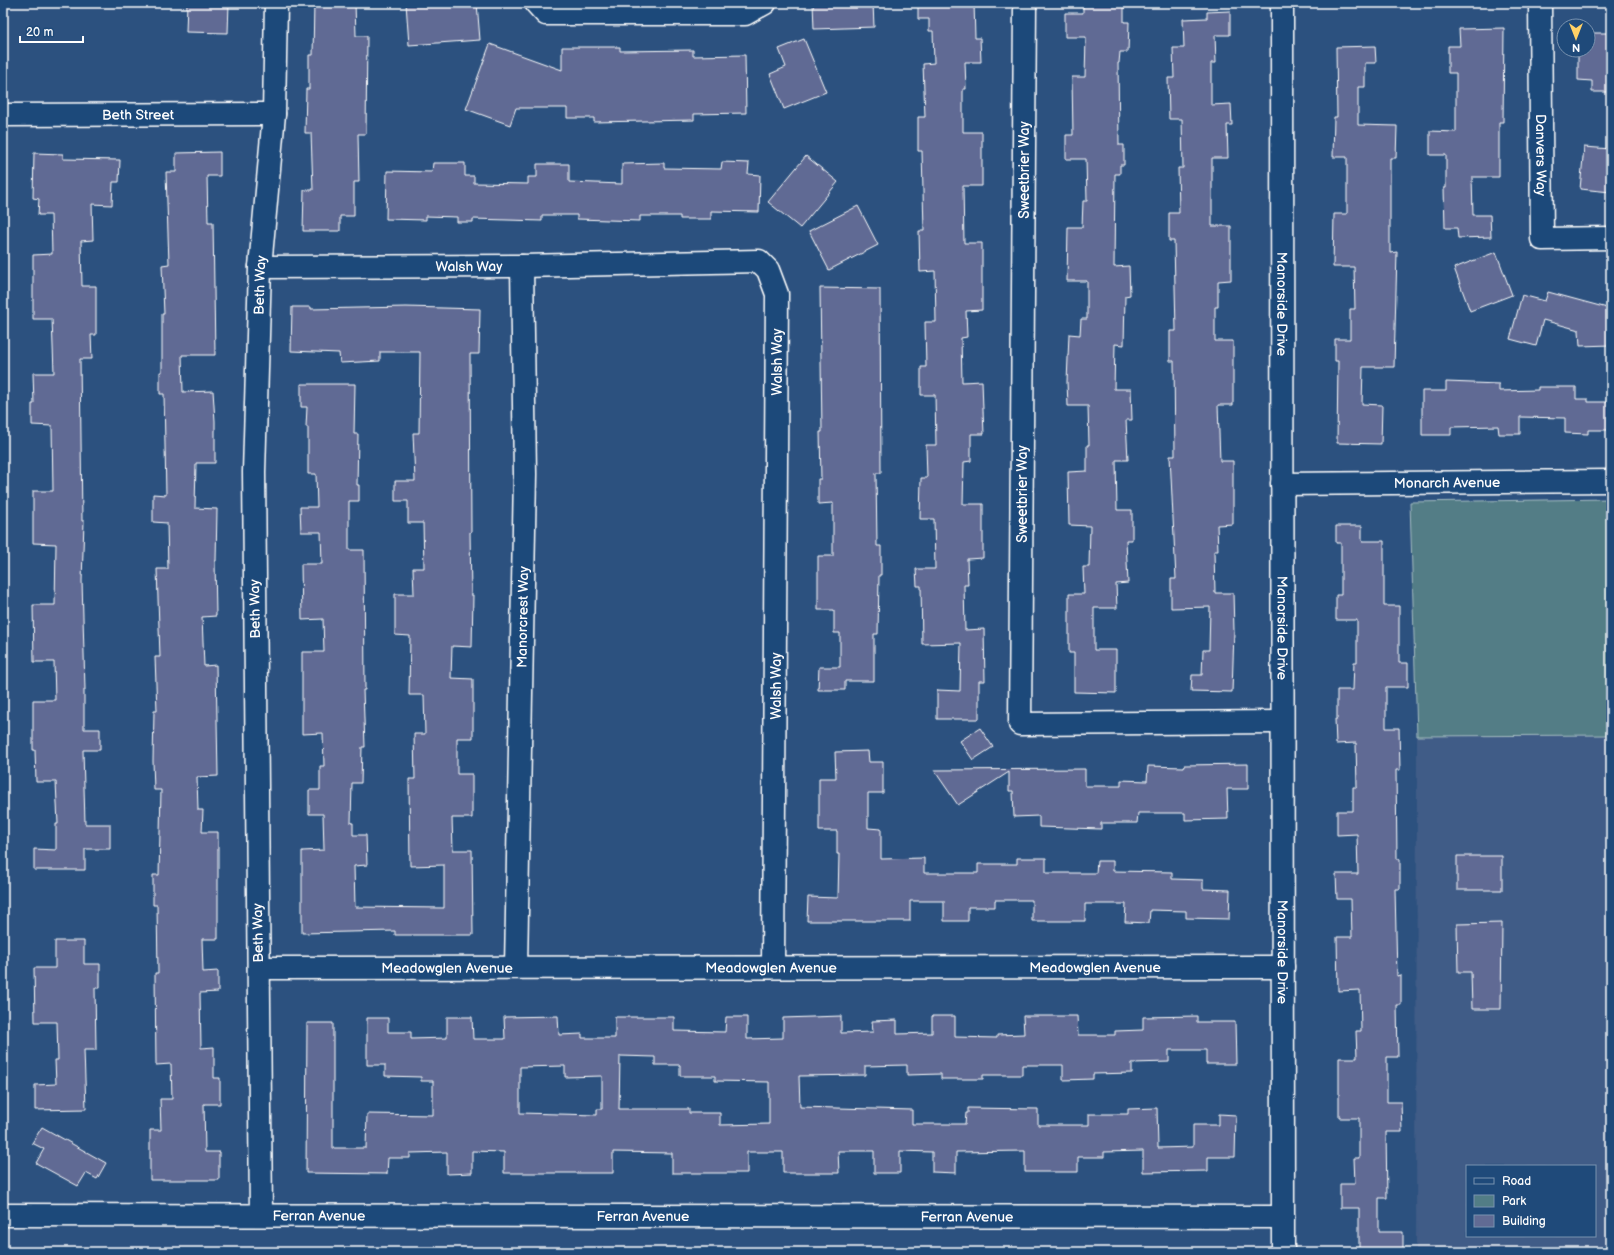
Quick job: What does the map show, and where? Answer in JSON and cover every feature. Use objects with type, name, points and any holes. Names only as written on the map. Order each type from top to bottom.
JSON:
[{"type":"street","name":"Beth Way","points":[[261,1215],[254,472],[260,267],[274,114],[276,3]]},
{"type":"street","points":[[536,3],[546,14],[745,14],[765,3]]},
{"type":"street","name":"Sweetbrier Way","points":[[1025,3],[1020,724],[1282,722]]},
{"type":"street","name":"Manorside Drive","points":[[1282,3],[1283,1252]]},
{"type":"street","name":"Danvers Way","points":[[1540,3],[1542,239],[1611,238]]},
{"type":"street","name":"Beth Street","points":[[3,116],[274,114]]},
{"type":"street","name":"Walsh Way","points":[[260,267],[522,266],[759,261],[768,270],[778,294],[773,968]]},
{"type":"street","name":"Manorcrest Way","points":[[516,968],[524,474],[522,266]]},
{"type":"street","name":"Monarch Avenue","points":[[1282,484],[1611,481]]},
{"type":"street","name":"Meadowglen Avenue","points":[[259,968],[1283,968]]},
{"type":"street","name":"Ferran Avenue","points":[[3,1215],[1283,1217]]},
{"type":"shaded area","points":[[1611,735],[1611,1252],[1416,1252],[1417,736]]},
{"type":"green space","points":[[1611,499],[1611,735],[1417,736],[1410,502]]},
{"type":"building","points":[[187,3],[229,3],[228,33],[186,32]]},
{"type":"building","points":[[314,3],[355,3],[356,36],[367,36],[366,134],[358,134],[359,182],[354,182],[354,216],[340,216],[340,231],[303,231],[304,190],[313,190],[311,133],[305,133],[306,89],[309,89],[309,55],[313,55]]},
{"type":"building","points":[[406,3],[477,3],[480,40],[409,45]]},
{"type":"building","points":[[813,3],[873,3],[874,27],[814,29]]},
{"type":"building","points":[[918,3],[974,3],[975,38],[980,38],[981,62],[965,62],[966,89],[963,89],[963,132],[982,132],[982,186],[963,186],[964,243],[982,243],[982,310],[966,311],[967,337],[961,338],[962,382],[982,381],[984,434],[971,434],[971,461],[964,462],[963,504],[983,504],[983,558],[967,559],[968,585],[964,585],[965,630],[984,629],[985,681],[979,681],[979,719],[937,719],[937,690],[960,691],[961,643],[922,644],[921,586],[917,586],[916,569],[935,569],[934,519],[920,519],[921,478],[927,478],[926,445],[936,445],[935,395],[921,395],[921,367],[926,367],[925,322],[936,322],[935,271],[920,272],[919,231],[924,231],[922,151],[918,151],[918,117],[925,117],[923,64],[934,63],[933,31],[929,31],[929,19],[918,19]]},
{"type":"building","points":[[1083,3],[1124,3],[1124,22],[1129,22],[1128,52],[1120,52],[1118,63],[1119,145],[1124,145],[1124,165],[1120,165],[1120,174],[1115,174],[1114,267],[1129,266],[1130,295],[1125,296],[1124,345],[1115,344],[1114,389],[1131,389],[1132,420],[1126,420],[1128,460],[1116,460],[1117,510],[1132,510],[1132,540],[1126,540],[1128,583],[1116,584],[1117,608],[1094,608],[1094,650],[1116,650],[1116,693],[1074,692],[1074,653],[1069,653],[1069,594],[1084,594],[1083,567],[1089,567],[1090,526],[1069,525],[1068,472],[1087,471],[1087,445],[1089,445],[1088,406],[1068,406],[1067,382],[1069,334],[1080,335],[1081,319],[1087,319],[1087,281],[1067,281],[1068,227],[1082,227],[1083,201],[1087,201],[1086,159],[1066,159],[1066,135],[1073,135],[1072,77],[1085,77],[1086,37],[1065,37],[1065,13],[1083,13]]},
{"type":"building","points":[[1230,11],[1230,35],[1215,35],[1216,63],[1211,63],[1211,105],[1231,104],[1232,125],[1227,125],[1228,158],[1212,158],[1212,226],[1231,226],[1231,280],[1218,281],[1218,307],[1215,307],[1215,341],[1233,341],[1233,405],[1218,405],[1220,461],[1233,461],[1233,524],[1217,525],[1218,551],[1214,551],[1215,593],[1233,593],[1234,631],[1232,692],[1191,691],[1192,675],[1202,675],[1203,650],[1209,650],[1210,607],[1171,608],[1171,579],[1176,579],[1170,456],[1175,456],[1174,361],[1170,361],[1170,331],[1176,331],[1174,241],[1169,241],[1169,213],[1179,213],[1178,168],[1183,168],[1182,119],[1169,119],[1168,78],[1174,78],[1173,48],[1184,48],[1183,19],[1207,18],[1207,12]]},
{"type":"building","points":[[1504,28],[1503,122],[1499,122],[1499,177],[1472,177],[1473,215],[1490,215],[1491,237],[1458,238],[1457,228],[1445,228],[1444,188],[1446,188],[1446,155],[1430,155],[1430,131],[1456,132],[1456,73],[1448,73],[1448,46],[1460,46],[1459,29]]},
{"type":"building","points":[[1596,33],[1611,33],[1611,92],[1592,92],[1592,81],[1578,80],[1578,58],[1596,58]]},
{"type":"building","points":[[804,39],[826,92],[784,109],[770,74],[786,67],[779,49]]},
{"type":"building","points":[[490,44],[562,70],[562,47],[620,47],[620,51],[693,50],[693,56],[745,55],[746,113],[694,114],[694,120],[594,122],[594,118],[567,118],[567,108],[516,108],[510,125],[466,109]]},
{"type":"building","points":[[1375,46],[1376,63],[1365,63],[1365,87],[1358,87],[1358,125],[1397,126],[1396,158],[1390,158],[1390,253],[1397,252],[1394,367],[1363,367],[1362,404],[1382,405],[1381,444],[1337,443],[1338,361],[1335,361],[1335,339],[1350,339],[1350,309],[1355,309],[1354,267],[1333,267],[1334,214],[1347,214],[1347,157],[1333,157],[1334,117],[1337,117],[1336,47]]},
{"type":"building","points":[[1584,147],[1611,149],[1611,192],[1580,189]]},
{"type":"building","points":[[220,152],[220,176],[207,176],[208,222],[213,222],[215,355],[182,355],[183,392],[213,391],[215,421],[215,463],[196,463],[195,508],[217,509],[215,561],[216,616],[202,617],[204,666],[216,665],[218,776],[197,777],[198,810],[203,810],[202,832],[218,832],[218,939],[202,939],[203,972],[218,971],[218,992],[200,993],[201,1048],[214,1047],[214,1078],[220,1078],[220,1104],[204,1104],[205,1152],[219,1152],[219,1180],[150,1180],[150,1130],[161,1130],[160,1099],[172,1099],[171,1064],[156,1065],[155,973],[158,973],[157,905],[153,905],[153,875],[159,875],[161,790],[154,790],[153,761],[154,711],[157,711],[155,657],[160,657],[157,569],[168,569],[167,523],[153,522],[153,494],[166,495],[164,394],[160,394],[160,372],[162,372],[162,314],[164,314],[162,265],[169,264],[166,172],[176,172],[176,153]]},
{"type":"building","points":[[34,153],[63,154],[63,159],[120,160],[119,182],[113,182],[112,205],[92,204],[93,240],[81,241],[82,286],[96,286],[96,335],[91,335],[92,359],[80,359],[82,521],[84,521],[82,581],[85,690],[84,729],[100,729],[100,750],[83,750],[85,824],[110,824],[110,849],[85,849],[85,870],[34,870],[34,849],[56,850],[56,824],[58,824],[56,782],[36,782],[35,750],[33,750],[33,700],[55,700],[54,662],[34,662],[33,605],[55,605],[56,544],[33,543],[33,491],[53,491],[52,426],[32,425],[32,404],[34,404],[33,373],[54,373],[52,319],[33,319],[33,255],[52,254],[51,215],[38,215],[39,199],[33,198]]},
{"type":"building","points":[[806,156],[838,182],[800,228],[768,202]]},
{"type":"building","points":[[722,162],[749,163],[748,174],[760,175],[759,212],[711,211],[711,219],[680,219],[680,216],[640,216],[640,221],[577,219],[577,215],[542,215],[542,221],[473,219],[473,222],[457,222],[457,217],[426,216],[426,220],[386,219],[387,171],[432,172],[433,163],[465,163],[465,176],[474,176],[474,183],[528,184],[528,177],[537,177],[537,164],[569,164],[569,182],[622,184],[622,164],[664,163],[664,168],[721,169]]},
{"type":"building","points":[[858,206],[878,245],[829,270],[809,231]]},
{"type":"building","points":[[1496,252],[1512,295],[1470,311],[1454,268]]},
{"type":"building","points":[[820,288],[880,289],[881,473],[876,473],[877,546],[881,546],[881,575],[879,575],[878,634],[874,634],[874,681],[845,681],[845,690],[818,690],[819,667],[840,667],[840,633],[834,633],[834,610],[818,610],[818,556],[833,556],[833,503],[818,504],[818,479],[821,479],[820,432],[822,432]]},
{"type":"building","points":[[1548,292],[1611,309],[1611,345],[1580,346],[1579,330],[1543,320],[1536,346],[1510,339],[1522,295],[1545,301]]},
{"type":"building","points":[[292,307],[311,307],[311,309],[406,307],[480,309],[479,354],[470,354],[470,532],[471,595],[473,595],[472,647],[452,646],[451,678],[473,679],[473,738],[457,738],[457,774],[472,774],[472,818],[452,818],[453,850],[472,850],[473,935],[395,935],[395,931],[302,933],[302,851],[324,850],[323,814],[309,814],[309,790],[320,790],[320,766],[324,766],[323,733],[302,734],[302,652],[324,652],[323,619],[302,620],[301,564],[322,564],[321,532],[301,532],[300,507],[317,507],[316,474],[308,474],[308,427],[306,427],[307,407],[301,407],[301,384],[355,384],[354,434],[358,434],[357,485],[359,485],[359,501],[349,501],[349,550],[364,550],[365,690],[363,690],[365,747],[362,747],[361,783],[352,783],[351,823],[353,823],[353,835],[366,835],[367,865],[354,866],[355,907],[444,908],[444,865],[410,866],[409,779],[415,779],[414,734],[425,734],[424,695],[409,695],[410,636],[395,635],[395,594],[414,594],[413,568],[424,568],[423,523],[408,523],[408,501],[395,501],[395,481],[415,481],[413,433],[419,433],[420,352],[380,352],[380,361],[340,363],[339,353],[291,351]]},
{"type":"building","points":[[1446,382],[1499,384],[1499,391],[1538,390],[1538,387],[1576,387],[1576,399],[1588,399],[1588,402],[1611,402],[1611,430],[1588,430],[1588,434],[1565,433],[1565,418],[1520,417],[1520,434],[1499,434],[1498,426],[1451,427],[1451,435],[1422,435],[1422,391],[1446,391]]},
{"type":"building","points":[[1336,526],[1362,526],[1362,541],[1384,541],[1384,606],[1399,606],[1399,663],[1408,663],[1408,687],[1386,687],[1386,728],[1399,728],[1400,770],[1396,770],[1397,859],[1400,859],[1400,889],[1395,889],[1397,976],[1401,975],[1401,1005],[1397,1005],[1398,1057],[1387,1057],[1387,1102],[1401,1102],[1402,1132],[1386,1132],[1387,1198],[1379,1198],[1379,1232],[1403,1232],[1403,1252],[1359,1252],[1359,1208],[1340,1208],[1340,1184],[1355,1184],[1354,1158],[1359,1158],[1359,1118],[1339,1118],[1339,1058],[1357,1058],[1356,1031],[1361,1031],[1360,990],[1338,991],[1337,937],[1352,937],[1351,899],[1337,899],[1336,874],[1358,874],[1357,834],[1337,835],[1337,811],[1353,811],[1353,787],[1357,787],[1356,743],[1336,744],[1335,719],[1337,719],[1337,690],[1353,690],[1354,662],[1357,662],[1357,620],[1336,620],[1336,595],[1341,595],[1341,543],[1336,543]]},
{"type":"building","points":[[980,728],[993,747],[973,760],[960,741]]},
{"type":"building","points":[[868,751],[869,762],[883,762],[883,793],[868,793],[868,828],[881,829],[881,859],[924,858],[924,873],[978,873],[978,864],[1017,864],[1017,858],[1046,858],[1046,873],[1096,873],[1097,861],[1113,861],[1113,871],[1172,872],[1172,879],[1203,880],[1203,889],[1230,890],[1229,919],[1186,918],[1186,911],[1150,910],[1149,923],[1125,922],[1126,904],[1085,904],[1085,921],[1032,921],[1032,900],[995,900],[995,907],[968,907],[968,921],[944,921],[944,901],[910,901],[910,921],[807,921],[808,897],[838,898],[839,854],[837,854],[837,831],[819,831],[819,778],[836,778],[835,752]]},
{"type":"building","points":[[1248,764],[1248,789],[1227,789],[1228,819],[1185,820],[1185,813],[1138,813],[1137,823],[1101,823],[1101,829],[1039,827],[1039,816],[1014,817],[1013,791],[1009,791],[1009,772],[958,805],[934,770],[1085,769],[1085,786],[1121,786],[1121,780],[1147,781],[1148,766],[1184,767],[1184,765]]},
{"type":"building","points":[[1457,856],[1502,856],[1502,890],[1457,890]]},
{"type":"building","points":[[1502,923],[1501,1009],[1472,1009],[1471,972],[1458,972],[1457,924]]},
{"type":"building","points":[[55,941],[84,941],[84,964],[100,964],[100,988],[95,988],[96,1050],[84,1050],[86,1109],[35,1110],[35,1085],[56,1084],[55,1060],[58,1060],[57,1022],[35,1022],[34,968],[55,968]]},
{"type":"building","points":[[558,1016],[559,1035],[582,1034],[582,1038],[615,1038],[615,1017],[674,1017],[674,1031],[725,1032],[726,1017],[747,1017],[747,1039],[783,1038],[783,1018],[841,1016],[841,1033],[873,1032],[872,1021],[897,1020],[897,1034],[932,1033],[932,1016],[955,1016],[955,1037],[997,1038],[997,1035],[1024,1034],[1023,1016],[1077,1016],[1078,1035],[1115,1035],[1115,1031],[1143,1030],[1143,1017],[1197,1016],[1197,1022],[1235,1022],[1236,1064],[1206,1064],[1206,1050],[1169,1050],[1169,1062],[1132,1063],[1132,1073],[1093,1074],[1093,1079],[1063,1080],[1063,1065],[1022,1065],[1022,1075],[983,1075],[983,1079],[941,1079],[941,1074],[907,1075],[907,1065],[865,1066],[865,1075],[799,1076],[800,1107],[912,1110],[912,1124],[965,1124],[968,1108],[1038,1109],[1038,1125],[1089,1125],[1089,1114],[1128,1114],[1128,1109],[1157,1108],[1158,1148],[1193,1147],[1193,1125],[1219,1125],[1219,1114],[1236,1115],[1235,1157],[1208,1157],[1208,1171],[1143,1172],[1143,1151],[1104,1152],[1104,1157],[1078,1157],[1078,1172],[1025,1172],[1025,1151],[956,1152],[956,1173],[932,1172],[932,1152],[900,1151],[900,1173],[874,1173],[874,1151],[838,1151],[839,1173],[783,1173],[783,1152],[747,1152],[747,1173],[672,1173],[672,1153],[613,1152],[613,1173],[504,1173],[504,1152],[472,1151],[472,1173],[447,1174],[447,1152],[410,1153],[410,1158],[388,1158],[387,1174],[306,1173],[307,1023],[333,1023],[333,1148],[366,1148],[367,1114],[433,1115],[433,1081],[421,1081],[421,1077],[385,1076],[385,1065],[367,1065],[367,1018],[388,1018],[388,1032],[411,1032],[411,1039],[447,1038],[447,1017],[472,1017],[473,1039],[505,1039],[504,1017]],"holes":[[[620,1056],[655,1057],[655,1065],[680,1065],[680,1076],[715,1076],[715,1081],[769,1082],[769,1124],[720,1125],[720,1113],[689,1113],[689,1109],[619,1109]],[[565,1066],[565,1077],[602,1076],[602,1109],[597,1109],[597,1115],[520,1113],[520,1067]]]},
{"type":"building","points":[[42,1127],[106,1163],[97,1179],[86,1173],[78,1186],[36,1163],[44,1149],[32,1143]]}]
